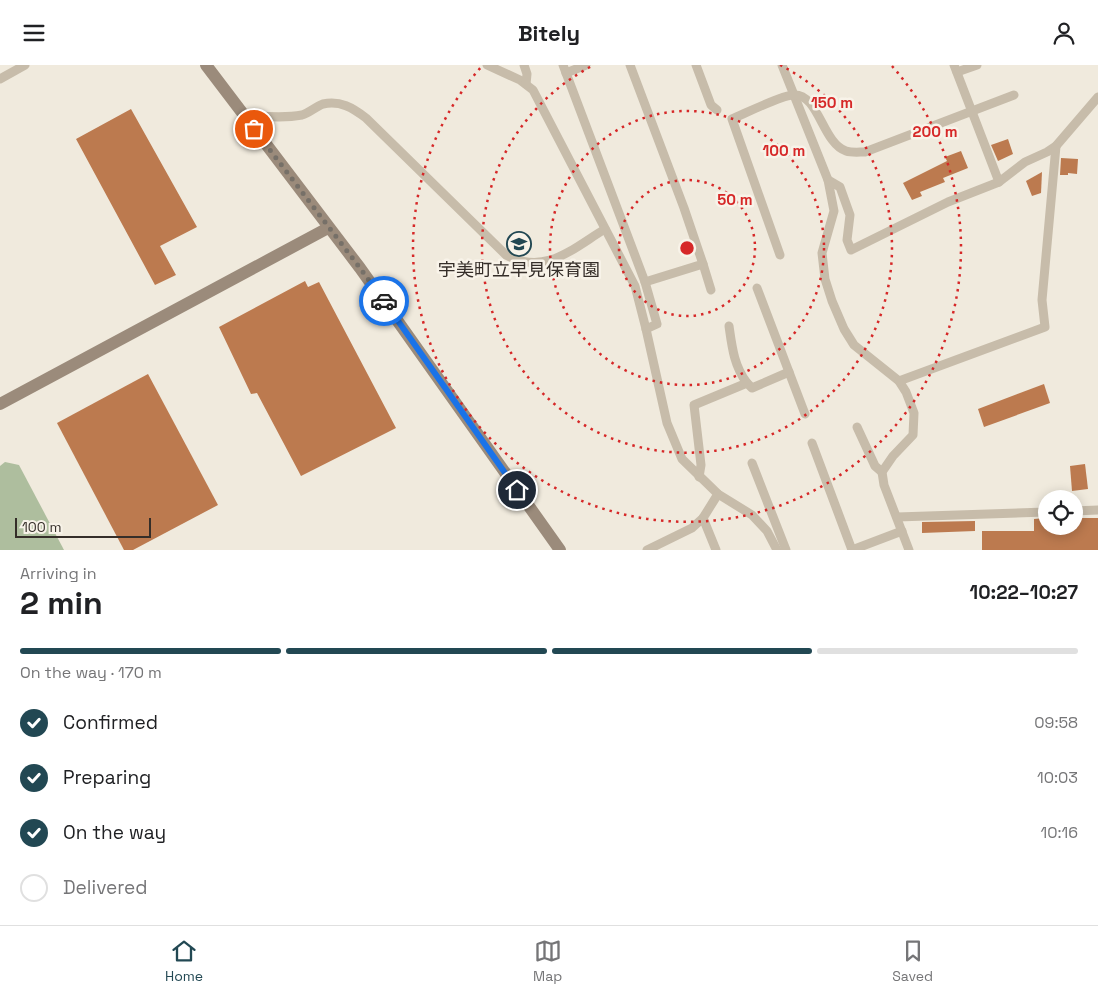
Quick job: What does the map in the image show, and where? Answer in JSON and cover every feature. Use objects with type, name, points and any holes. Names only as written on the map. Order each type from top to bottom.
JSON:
[{"type":"street","points":[[0,79],[25,65]]},
{"type":"street","points":[[206,65],[360,268],[560,550]]},
{"type":"street","points":[[487,65],[526,83],[540,101],[634,286],[646,329],[667,423],[682,459],[718,494],[752,515],[767,531],[776,550]]},
{"type":"street","points":[[524,65],[527,74],[526,83]]},
{"type":"street","points":[[586,65],[565,69],[645,282],[657,324],[646,329]]},
{"type":"street","points":[[630,65],[684,208],[711,290]]},
{"type":"street","points":[[696,65],[711,105],[717,110]]},
{"type":"street","points":[[782,65],[828,180],[834,211],[822,253],[825,279],[832,301],[844,329],[854,345],[899,381],[906,392],[914,413],[913,435],[882,471],[884,485],[909,550]]},
{"type":"street","points":[[977,65],[955,69],[999,182]]},
{"type":"street","points":[[780,255],[732,119],[793,94],[805,97],[810,103],[830,139],[846,151],[865,152],[1014,95]]},
{"type":"street","points":[[828,180],[840,187],[850,215],[847,240],[851,250],[948,202],[999,182],[1025,162],[1056,147],[1098,97]]},
{"type":"street","points":[[243,115],[284,117],[304,114],[323,105],[337,103],[352,108],[366,118],[506,255],[518,261],[530,264],[546,263],[563,255],[605,229]]},
{"type":"street","points":[[899,381],[1045,327],[1042,300],[1056,147]]},
{"type":"street","points":[[0,404],[328,228]]},
{"type":"street","points":[[645,282],[703,264]]},
{"type":"street","points":[[757,288],[805,414]]},
{"type":"street","points":[[729,326],[734,358],[747,383],[752,388],[789,372]]},
{"type":"street","points":[[699,477],[702,465],[694,405],[747,383]]},
{"type":"street","points":[[857,427],[875,466],[882,471]]},
{"type":"street","points":[[812,443],[852,550],[902,531]]},
{"type":"street","points":[[752,463],[786,550]]},
{"type":"street","points":[[648,550],[680,535],[703,518],[718,494]]},
{"type":"street","points":[[1083,511],[1098,510]]},
{"type":"street","points":[[897,517],[1038,512]]},
{"type":"street","points":[[703,518],[716,550]]},
{"type":"green space","points":[[5,462],[19,465],[64,550],[0,550],[0,466]]},
{"type":"building","points":[[131,109],[197,227],[160,246],[176,275],[155,285],[76,139]]},
{"type":"building","points":[[1008,139],[1013,154],[998,161],[991,145]]},
{"type":"building","points":[[961,151],[968,168],[943,178],[945,182],[920,192],[922,196],[912,200],[903,183],[947,161],[945,157]]},
{"type":"building","points":[[1061,158],[1078,159],[1077,174],[1068,173],[1068,175],[1060,175]]},
{"type":"building","points":[[1042,172],[1041,193],[1032,196],[1026,181]]},
{"type":"building","points":[[305,281],[308,287],[319,282],[396,428],[301,476],[257,393],[251,394],[219,327]]},
{"type":"building","points":[[148,374],[218,505],[133,550],[124,550],[57,423]]},
{"type":"building","points":[[1044,384],[1050,403],[984,427],[978,409]]},
{"type":"building","points":[[1085,464],[1088,489],[1072,490],[1070,466]]},
{"type":"building","points":[[1083,518],[1098,518],[1098,550],[982,550],[982,531],[1034,531],[1034,519],[1038,519],[1038,535],[1083,535]]},
{"type":"building","points":[[975,521],[975,531],[922,533],[922,522]]},
{"type":"way so far","points":[[254,129],[384,301]]},
{"type":"place","name":"宇美町立早見保育園","points":[[519,244]]},
{"type":"route","points":[[384,301],[517,490]]}]
